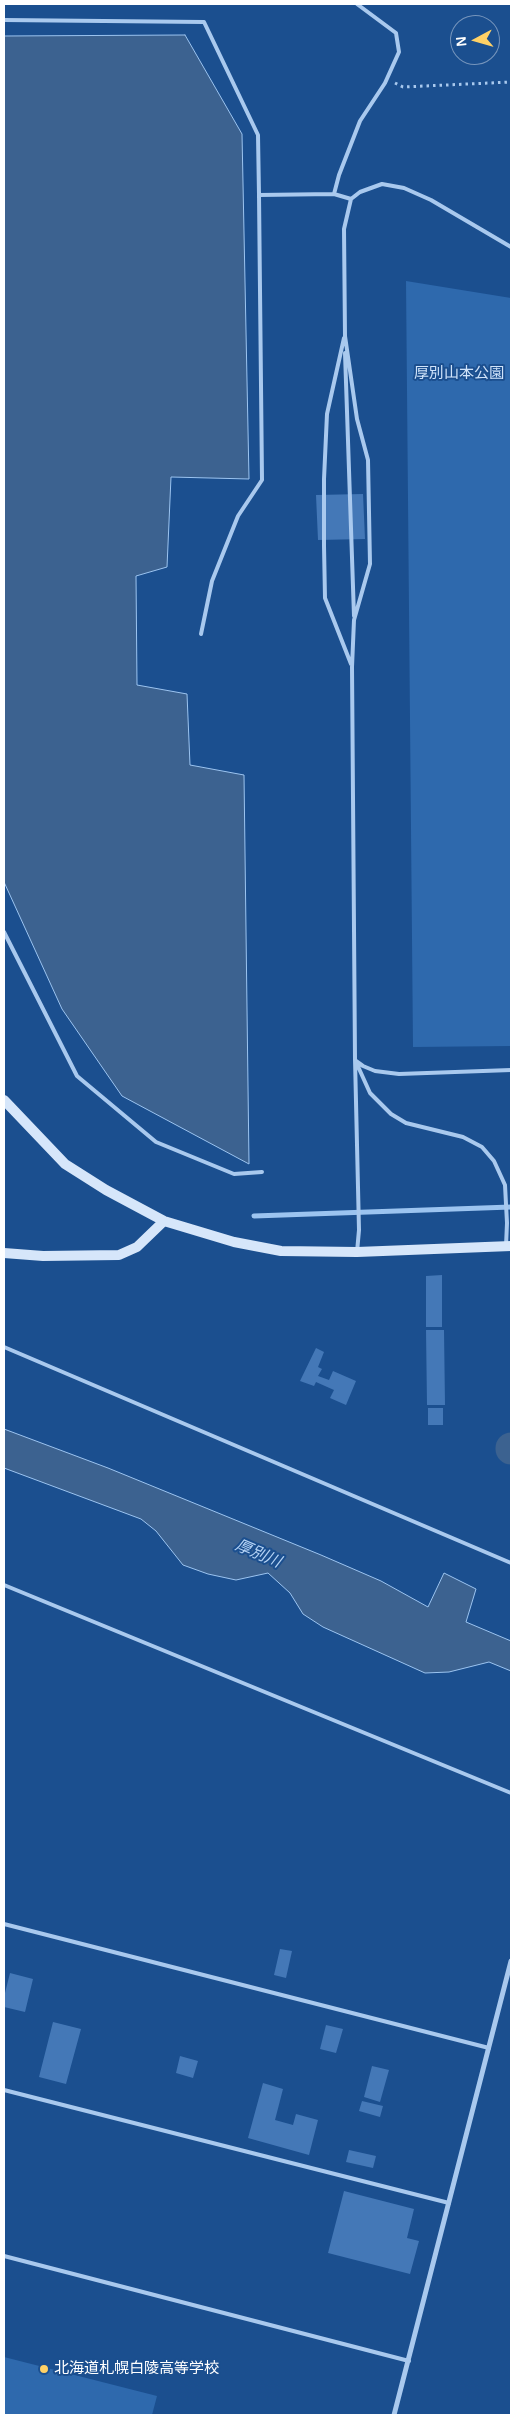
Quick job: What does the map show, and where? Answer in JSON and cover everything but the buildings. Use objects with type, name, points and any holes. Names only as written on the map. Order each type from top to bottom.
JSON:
[{"type":"street","points":[[4,1100],[65,1164],[106,1190],[164,1221],[234,1242],[281,1251],[357,1252],[509,1246]]},
{"type":"street","points":[[4,1253],[43,1256],[119,1255],[137,1247],[164,1221]]},
{"type":"street","points":[[394,2415],[511,1961]]},
{"type":"lane","points":[[334,194],[339,175],[360,121],[387,79],[399,52],[396,33],[357,4]]},
{"type":"lane","points":[[4,20],[204,22],[258,135],[262,480],[238,516],[212,581],[201,634]]},
{"type":"lane","points":[[357,1252],[359,1201],[354,1059],[352,667],[354,620],[351,459],[348,435],[345,336],[344,229],[351,199],[360,192],[382,184],[404,188],[431,200],[511,247]]},
{"type":"lane","points":[[258,195],[334,194],[351,199]]},
{"type":"lane","points":[[345,336],[357,419],[368,460],[370,564],[354,620]]},
{"type":"lane","points":[[345,336],[327,414],[324,479],[324,546],[326,598],[352,667]]},
{"type":"lane","points":[[4,932],[77,1076],[156,1142],[234,1174],[262,1172]]},
{"type":"lane","points":[[354,1059],[363,1066],[375,1071],[399,1074],[511,1070]]},
{"type":"lane","points":[[354,1059],[370,1093],[391,1114],[406,1122],[463,1137],[482,1147],[494,1161],[505,1185],[509,1246]]},
{"type":"lane","points":[[4,1347],[511,1563]]},
{"type":"lane","points":[[4,1585],[511,1793]]},
{"type":"lane","points":[[4,1924],[489,2048]]},
{"type":"lane","points":[[4,2090],[449,2203]]},
{"type":"lane","points":[[4,2256],[408,2361]]},
{"type":"path","points":[[387,79],[403,87],[511,82]]},
{"type":"green space","name":"厚別山本公園","points":[[406,281],[511,298],[511,1046],[413,1047]]},
{"type":"green space","name":"北海道札幌白陵高等学校","points":[[4,2357],[157,2396],[152,2415],[4,2415]]},
{"type":"water","points":[[185,35],[242,134],[249,479],[171,477],[167,567],[136,576],[137,685],[187,694],[190,765],[244,775],[249,1164],[122,1096],[62,1009],[4,882],[4,36]]},
{"type":"water","name":"厚別川","points":[[4,1429],[108,1468],[321,1555],[381,1581],[428,1607],[444,1573],[476,1589],[466,1622],[511,1641],[511,1671],[489,1662],[449,1672],[425,1673],[323,1627],[303,1614],[290,1593],[268,1573],[236,1580],[208,1574],[183,1565],[156,1531],[141,1519],[4,1468]]},
{"type":"waterway","points":[[254,1216],[511,1207]]},
{"type":"place","name":"北海道札幌白陵高等学校","points":[[44,2369]]}]
